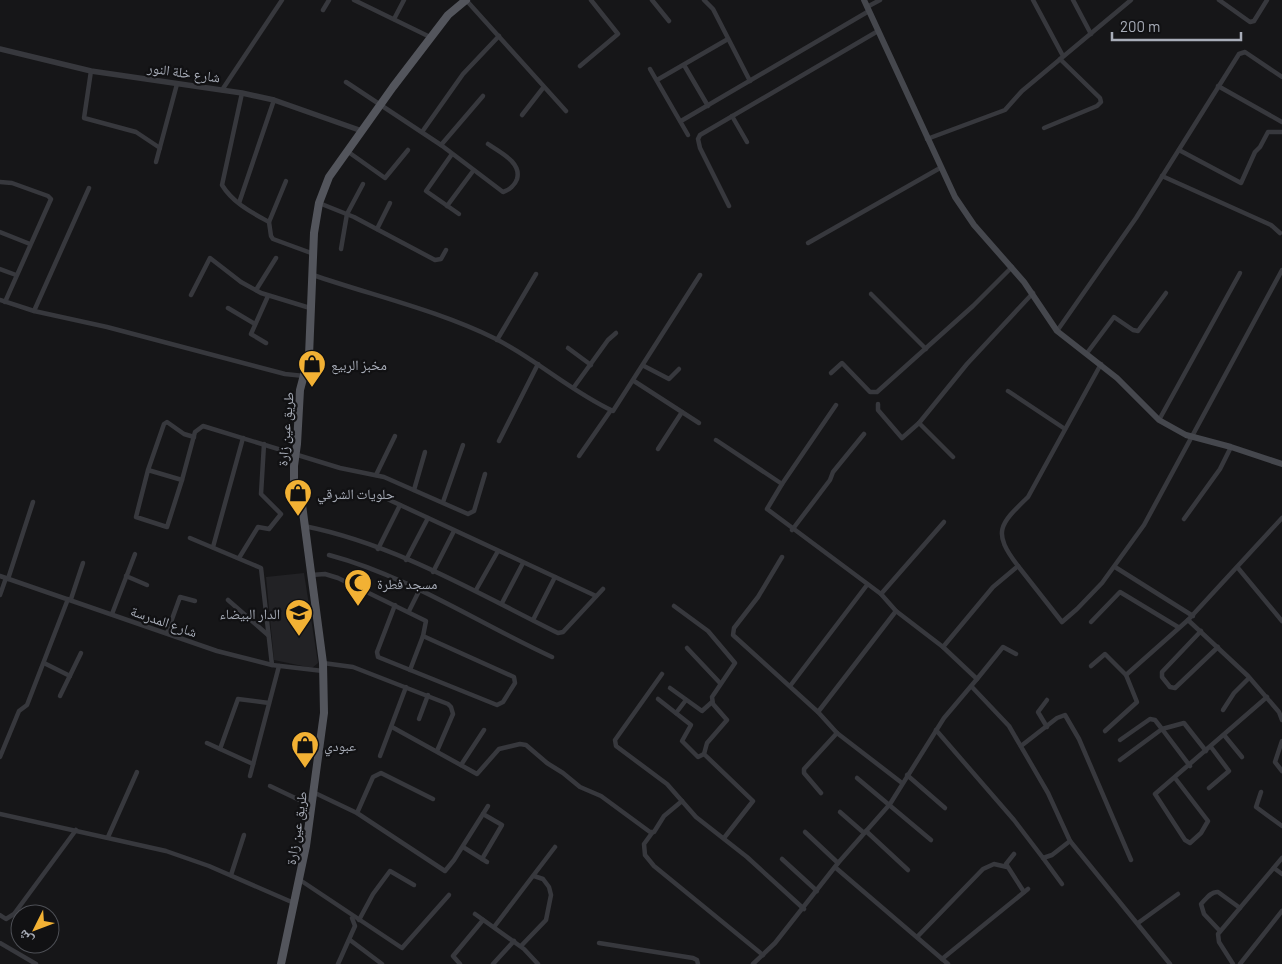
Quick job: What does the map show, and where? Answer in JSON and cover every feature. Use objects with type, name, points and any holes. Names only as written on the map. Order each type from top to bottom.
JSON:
[{"type":"main road","points":[[864,0],[940,168],[965,213],[1033,293],[1057,331],[1101,364],[1159,420],[1170,428],[1192,437],[1231,447],[1282,464]]},
{"type":"main road","name":"طريق عين زارة","points":[[281,964],[300,880],[324,713],[323,667],[301,497],[294,477],[300,390],[309,356],[310,308],[318,203],[329,177],[381,104],[430,37],[448,15],[464,1]]},
{"type":"street","points":[[222,90],[282,0]]},
{"type":"street","points":[[323,10],[328,0]]},
{"type":"street","points":[[354,0],[364,2],[430,37]]},
{"type":"street","points":[[394,19],[404,0]]},
{"type":"street","points":[[580,66],[618,34],[591,0]]},
{"type":"street","points":[[652,0],[669,21]]},
{"type":"street","points":[[704,0],[713,9],[750,81]]},
{"type":"street","points":[[681,122],[880,0]]},
{"type":"street","points":[[1033,0],[1062,58],[1100,98],[1101,102],[1098,106],[1044,128]]},
{"type":"street","points":[[1073,0],[1091,34]]},
{"type":"street","points":[[927,140],[1005,110],[1022,91],[1131,0]]},
{"type":"street","points":[[1219,0],[1250,22],[1254,21],[1267,0]]},
{"type":"street","points":[[464,1],[499,36],[566,112]]},
{"type":"street","points":[[729,206],[700,148],[698,139],[702,133],[878,31]]},
{"type":"street","points":[[422,132],[463,74],[499,36]]},
{"type":"street","points":[[657,80],[728,39]]},
{"type":"street","name":"شارع خلة النور","points":[[0,49],[91,71],[242,93],[274,100],[362,131]]},
{"type":"street","points":[[1057,331],[1162,176],[1218,86],[1243,52],[1282,76]]},
{"type":"street","points":[[684,65],[708,106]]},
{"type":"street","points":[[650,69],[688,136]]},
{"type":"street","points":[[91,71],[84,118],[136,132],[160,148]]},
{"type":"street","points":[[346,82],[441,145],[503,192],[516,182],[518,173],[516,165],[488,144]]},
{"type":"street","points":[[156,162],[177,84]]},
{"type":"street","points":[[1218,86],[1282,122]]},
{"type":"street","points":[[522,116],[544,88]]},
{"type":"street","points":[[242,93],[222,185],[227,194],[269,222]]},
{"type":"street","points":[[441,145],[483,96]]},
{"type":"street","points":[[239,203],[274,100]]},
{"type":"street","points":[[732,116],[747,142]]},
{"type":"street","points":[[1179,150],[1241,183],[1255,152],[1268,132],[1282,132]]},
{"type":"street","points":[[347,152],[385,178],[408,150]]},
{"type":"street","points":[[452,154],[426,188],[426,191],[459,214]]},
{"type":"street","points":[[808,243],[940,168]]},
{"type":"street","points":[[447,206],[473,171]]},
{"type":"street","points":[[1162,176],[1271,225],[1280,233]]},
{"type":"street","points":[[286,181],[269,222],[270,236],[273,239],[314,254]]},
{"type":"street","points":[[0,182],[12,183],[50,197],[16,275],[2,301],[34,311],[106,327],[285,374],[304,376]]},
{"type":"street","points":[[341,249],[347,214],[362,184]]},
{"type":"street","points":[[34,311],[89,188]]},
{"type":"street","points":[[318,203],[347,214],[435,260],[440,259],[446,250]]},
{"type":"street","points":[[377,229],[390,203]]},
{"type":"street","points":[[0,232],[30,244]]},
{"type":"street","points":[[192,295],[210,258],[256,290],[268,296],[310,308]]},
{"type":"street","points":[[256,290],[276,258]]},
{"type":"street","points":[[831,373],[842,363],[873,393],[880,390],[1012,267]]},
{"type":"street","points":[[0,269],[16,275]]},
{"type":"street","points":[[1101,364],[1028,497],[1016,506],[1003,527],[1002,541],[1058,620],[1062,622],[1077,609],[1115,567],[1144,525],[1282,270]]},
{"type":"street","points":[[313,274],[430,310],[497,340],[611,410]]},
{"type":"street","points":[[497,340],[536,274]]},
{"type":"street","points":[[1159,420],[1240,274]]},
{"type":"street","points":[[579,456],[634,381],[700,275]]},
{"type":"street","points":[[878,404],[878,410],[902,438],[919,422],[967,364],[1033,293]]},
{"type":"street","points":[[1087,353],[1114,317],[1133,330],[1141,328],[1166,293]]},
{"type":"street","points":[[871,294],[926,348]]},
{"type":"street","points":[[266,343],[251,334],[268,296]]},
{"type":"street","points":[[228,308],[255,324]]},
{"type":"street","points":[[574,387],[616,333]]},
{"type":"street","points":[[568,348],[591,364]]},
{"type":"street","points":[[499,441],[538,364]]},
{"type":"street","points":[[644,366],[669,379],[679,369]]},
{"type":"street","points":[[634,381],[699,423]]},
{"type":"street","points":[[1008,391],[1065,429]]},
{"type":"street","points":[[836,405],[767,509],[792,530],[881,594],[896,611],[944,647],[977,679]]},
{"type":"street","points":[[658,449],[682,412]]},
{"type":"street","points":[[194,437],[184,434],[167,422],[164,424],[148,470],[136,517],[168,527],[194,437],[198,428],[203,426],[347,470],[376,475],[468,514],[472,512],[485,474]]},
{"type":"street","points":[[919,422],[953,457]]},
{"type":"street","points":[[792,530],[830,480],[832,472],[864,434]]},
{"type":"street","points":[[376,475],[395,436]]},
{"type":"street","points":[[213,547],[243,438]]},
{"type":"street","points":[[716,440],[782,484]]},
{"type":"street","points":[[239,558],[258,527],[269,529],[281,514],[261,494],[264,444]]},
{"type":"street","points":[[443,502],[463,445]]},
{"type":"street","points":[[1184,519],[1220,469],[1231,447]]},
{"type":"street","points":[[414,490],[425,452]]},
{"type":"street","points":[[148,470],[182,480]]},
{"type":"street","points":[[383,497],[596,596]]},
{"type":"street","points":[[0,595],[32,502]]},
{"type":"street","points":[[378,549],[400,505]]},
{"type":"street","points":[[406,560],[428,518]]},
{"type":"street","points":[[1126,675],[1178,627],[1194,616],[1282,518]]},
{"type":"street","points":[[881,594],[944,522]]},
{"type":"street","points":[[304,526],[378,549],[406,560],[476,590],[560,633],[603,589]]},
{"type":"street","points":[[433,572],[454,530]]},
{"type":"street","points":[[190,538],[261,568],[272,665]]},
{"type":"street","points":[[476,590],[498,551]]},
{"type":"street","points":[[112,614],[135,554]]},
{"type":"street","points":[[329,555],[366,567],[446,602],[506,636],[552,656]]},
{"type":"street","points":[[782,557],[758,597],[734,628],[733,635],[818,712],[837,734],[902,783]]},
{"type":"street","points":[[502,603],[523,562]]},
{"type":"street","points":[[0,757],[19,711],[27,705],[83,563]]},
{"type":"street","points":[[944,647],[994,587],[1018,566]]},
{"type":"street","points":[[1115,567],[1194,616]]},
{"type":"street","points":[[1238,568],[1282,621]]},
{"type":"street","name":"شارع المدرسة","points":[[0,576],[217,651],[279,666],[353,667],[428,695],[448,704],[453,710],[437,751]]},
{"type":"street","points":[[126,576],[147,585]]},
{"type":"street","points":[[310,576],[332,576],[426,620],[423,636],[410,670]]},
{"type":"street","points":[[533,620],[554,577]]},
{"type":"street","points":[[790,686],[867,585]]},
{"type":"street","points":[[409,611],[419,591]]},
{"type":"street","points":[[1092,622],[1120,592],[1178,627]]},
{"type":"street","points":[[167,633],[180,597],[195,601]]},
{"type":"street","points":[[228,600],[268,636]]},
{"type":"street","points":[[395,605],[376,655],[497,705],[503,702],[515,683],[514,677],[423,636]]},
{"type":"street","points":[[670,688],[702,711],[712,702],[712,697],[720,683],[735,665],[734,660],[718,645],[708,631],[674,606]]},
{"type":"street","points":[[818,712],[896,611]]},
{"type":"street","points":[[1188,620],[1249,678],[1279,712],[1282,720]]},
{"type":"street","points":[[1201,631],[1162,672],[1162,677],[1170,687],[1175,688],[1218,647]]},
{"type":"street","points":[[753,964],[804,909],[837,866],[890,804],[951,708],[972,687],[1003,647],[1016,654]]},
{"type":"street","points":[[687,648],[720,683]]},
{"type":"street","points":[[60,696],[81,653]]},
{"type":"street","points":[[1091,666],[1105,654],[1126,675],[1138,702],[1105,730]]},
{"type":"street","points":[[44,663],[70,676]]},
{"type":"street","points":[[250,776],[279,666]]},
{"type":"street","points":[[662,674],[615,740],[615,743],[619,749],[667,784],[696,817],[724,838],[804,909]]},
{"type":"street","points":[[1223,710],[1234,692],[1249,678]]},
{"type":"street","points":[[380,756],[406,687]]},
{"type":"street","points":[[972,687],[1009,726],[1048,793],[1070,841],[1170,964]]},
{"type":"street","points":[[418,719],[428,695]]},
{"type":"street","points":[[1175,778],[1208,821],[1201,834],[1190,842],[1185,840],[1155,796],[1156,792],[1190,766],[1267,698]]},
{"type":"street","points":[[220,749],[238,699],[269,703]]},
{"type":"street","points":[[658,699],[691,725],[682,741],[699,757],[704,754],[707,743],[727,720],[712,702]]},
{"type":"street","points":[[676,713],[686,700]]},
{"type":"street","points":[[1047,700],[1038,712],[1047,727]]},
{"type":"street","points":[[1021,746],[1063,715],[1068,719],[1131,860]]},
{"type":"street","points":[[1120,740],[1150,719],[1154,719],[1190,766]]},
{"type":"street","points":[[1120,760],[1162,729],[1184,723],[1206,752]]},
{"type":"street","points":[[392,727],[478,774],[499,749],[520,744],[526,745],[547,764],[563,773],[580,788],[601,796],[652,833]]},
{"type":"street","points":[[461,765],[484,730]]},
{"type":"street","points":[[936,730],[1014,820],[1062,884]]},
{"type":"street","points":[[821,793],[804,773],[804,769],[837,734]]},
{"type":"street","points":[[1224,735],[1242,757]]},
{"type":"street","points":[[1282,741],[1275,762],[1282,771]]},
{"type":"street","points":[[207,743],[253,764]]},
{"type":"street","points":[[1210,788],[1229,771],[1211,747]]},
{"type":"street","points":[[704,754],[753,801],[724,838]]},
{"type":"street","points":[[108,837],[138,772]]},
{"type":"street","points":[[356,813],[373,777],[381,773],[433,799]]},
{"type":"street","points":[[907,775],[945,808]]},
{"type":"street","points":[[857,778],[931,840]]},
{"type":"street","points":[[270,786],[312,806]]},
{"type":"street","points":[[1261,792],[1256,808],[1282,826]]},
{"type":"street","points":[[314,793],[356,813],[445,871],[488,806]]},
{"type":"street","points":[[682,801],[664,816],[644,844],[645,855],[654,866],[763,955]]},
{"type":"street","points":[[840,812],[908,870]]},
{"type":"street","points":[[0,814],[166,851],[231,875],[295,904]]},
{"type":"street","points":[[482,859],[502,825],[484,814]]},
{"type":"street","points":[[0,915],[6,919],[14,914],[76,830]]},
{"type":"street","points":[[805,832],[837,866],[948,964]]},
{"type":"street","points":[[231,875],[244,835]]},
{"type":"street","points":[[1043,858],[1052,855],[1070,841]]},
{"type":"street","points":[[462,847],[487,862]]},
{"type":"street","points":[[494,927],[555,847]]},
{"type":"street","points":[[942,959],[1026,890],[1007,867],[1006,862],[1014,854]]},
{"type":"street","points":[[1233,964],[1217,937],[1282,858]]},
{"type":"street","points":[[782,859],[817,891]]},
{"type":"street","points":[[917,937],[982,869],[994,864],[1007,867]]},
{"type":"street","points":[[1274,868],[1282,874]]},
{"type":"street","points":[[359,920],[373,894],[390,871],[414,885]]},
{"type":"street","points":[[521,946],[546,920],[550,891],[543,879],[534,876]]},
{"type":"street","points":[[300,880],[348,914],[402,948],[449,896]]},
{"type":"street","points":[[1220,931],[1202,911],[1202,904],[1212,893],[1218,892],[1240,908]]},
{"type":"street","points":[[1138,924],[1178,894]]},
{"type":"street","points":[[1240,964],[1282,911]]},
{"type":"street","points":[[338,964],[350,940],[355,924],[348,914]]},
{"type":"street","points":[[475,914],[521,946],[538,964]]},
{"type":"street","points":[[460,964],[453,956],[484,920]]},
{"type":"street","points":[[350,940],[382,964]]},
{"type":"street","points":[[493,964],[514,941]]},
{"type":"street","points":[[600,943],[693,958],[698,960],[698,964]]},
{"type":"street","points":[[0,944],[36,964]]},
{"type":"shaded area","points":[[304,573],[318,663],[312,668],[274,660],[266,577]]},
{"type":"place","name":"مخبز الربيع","points":[[312,388]]},
{"type":"place","name":"حلويات الشرقي","points":[[298,517]]},
{"type":"place","name":"مسجد فطرة","points":[[358,607]]},
{"type":"place","name":"الدار البيضاء","points":[[299,637]]},
{"type":"place","name":"عبودي","points":[[305,769]]}]
